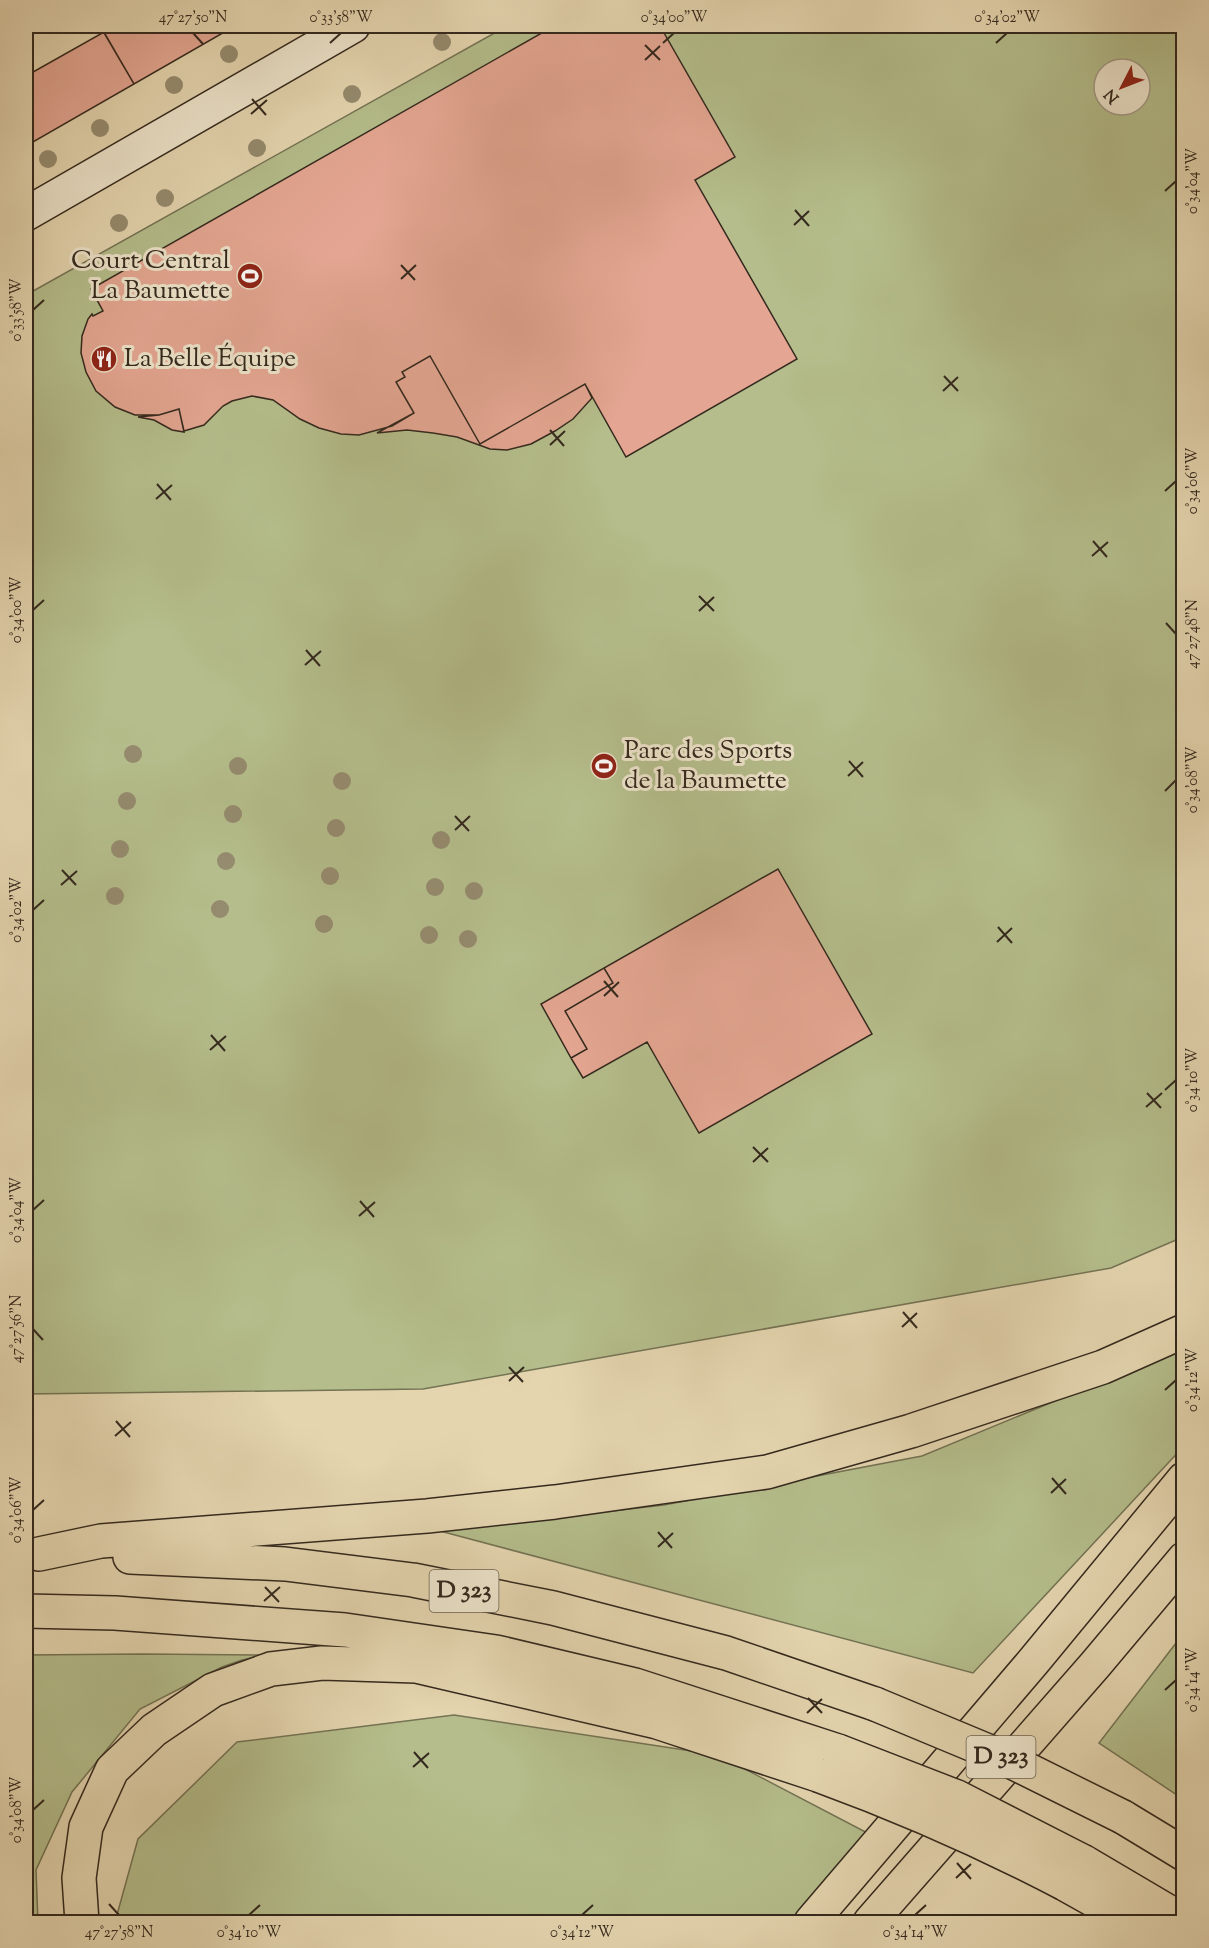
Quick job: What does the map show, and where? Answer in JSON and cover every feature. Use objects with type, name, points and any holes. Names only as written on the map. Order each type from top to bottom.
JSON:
[{"type":"highway","points":[[32,1554],[101,1541],[416,1517],[544,1503],[767,1472],[911,1431],[1092,1371],[1184,1331]]},
{"type":"highway","points":[[811,1923],[1184,1479]]},
{"type":"highway","name":"D 323","points":[[32,1554],[285,1564],[413,1580],[553,1608],[726,1653],[875,1704],[942,1730],[1123,1816],[1184,1854]]},
{"type":"highway","points":[[870,1923],[1095,1665],[1184,1559]]},
{"type":"highway","name":"D 323","points":[[26,1611],[115,1612],[345,1630],[496,1652],[635,1685],[828,1763],[957,1797],[1075,1873],[1184,1921]]},
{"type":"highway","points":[[82,1923],[79,1878],[86,1827],[112,1770],[154,1730],[213,1690],[271,1669],[322,1663],[417,1666],[828,1763]]},
{"type":"highway","points":[[1075,1873],[1133,1923]]},
{"type":"street","points":[[26,214],[353,26]]},
{"type":"green space","name":"Parc des Sports de la Baumette","points":[[507,26],[1183,26],[1183,1237],[1111,1268],[423,1389],[26,1394],[26,295]]},
{"type":"green space","points":[[1183,1348],[1183,1447],[973,1673],[440,1531],[664,1505],[922,1456]]},
{"type":"green space","points":[[1183,1634],[1183,1799],[1099,1743]]},
{"type":"green space","points":[[26,1655],[268,1655],[222,1667],[140,1709],[72,1792],[36,1870],[38,1922],[26,1922]]},
{"type":"green space","points":[[454,1715],[718,1755],[877,1838],[795,1922],[115,1922],[138,1839],[237,1742]]},
{"type":"building","points":[[100,26],[235,26],[134,84]]},
{"type":"building","points":[[554,26],[660,26],[735,157],[695,180],[797,359],[626,457],[585,384],[480,444],[430,356],[402,372],[405,377],[396,382],[414,413],[392,426],[359,435],[341,434],[319,428],[300,419],[273,400],[252,396],[232,401],[223,406],[204,425],[184,431],[179,409],[159,415],[135,415],[115,407],[96,391],[86,372],[81,353],[82,336],[88,319],[92,314],[93,316],[103,311],[91,289]]},
{"type":"building","points":[[104,32],[134,84],[26,146],[26,76]]},
{"type":"building","points":[[430,356],[480,444],[585,384],[592,398],[573,419],[555,431],[531,444],[507,450],[490,449],[457,437],[433,433],[407,430],[377,433],[414,413],[396,382],[405,377],[402,372]]},
{"type":"building","points":[[179,409],[184,432],[172,430],[154,420],[138,417],[159,415]]},
{"type":"building","points":[[778,869],[872,1034],[699,1133],[647,1042],[583,1078],[571,1058],[587,1049],[565,1011],[613,983],[604,968]]},
{"type":"building","points":[[604,968],[613,983],[565,1011],[587,1049],[571,1058],[541,1004]]},
{"type":"place","name":"Court Central La Baumette","points":[[250,276]]},
{"type":"place","name":"La Belle Équipe","points":[[104,359]]},
{"type":"place","name":"Parc des Sports de la Baumette","points":[[604,766]]}]
